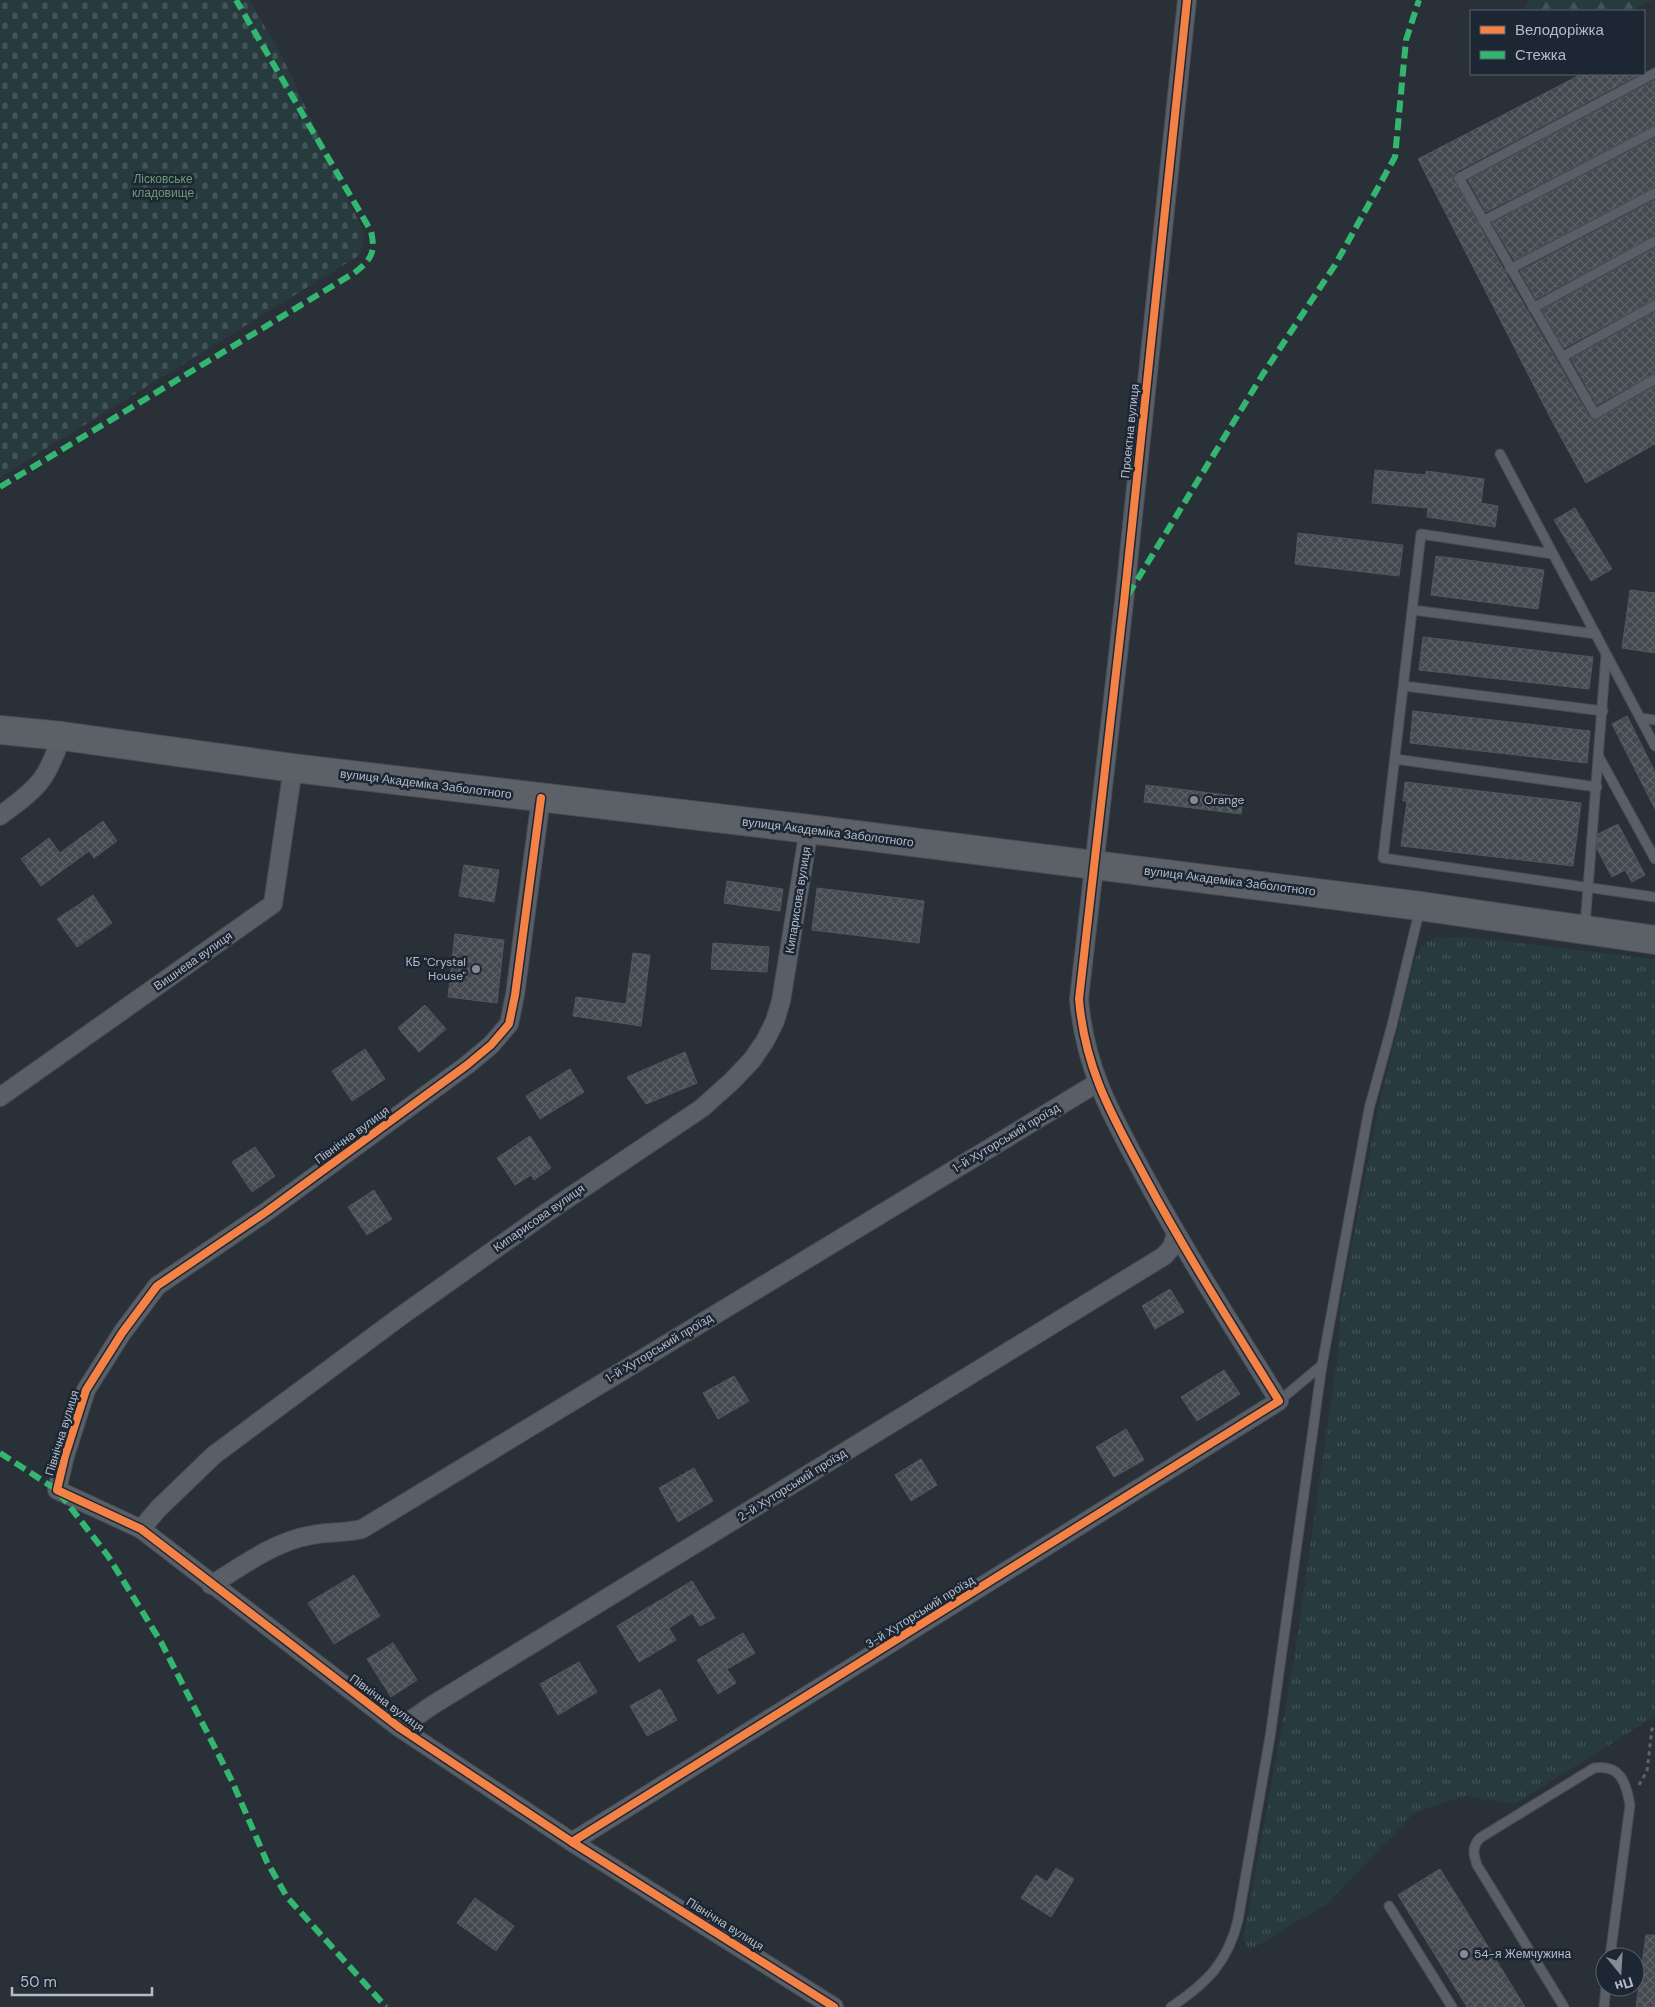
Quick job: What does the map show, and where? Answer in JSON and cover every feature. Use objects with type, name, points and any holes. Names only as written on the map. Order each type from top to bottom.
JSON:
[{"type":"main road","name":"вулиця Академіка Заболотного","points":[[0,730],[62,736],[293,768],[809,829],[1420,906],[1655,940]]},
{"type":"street","name":"Проектна вулиця","points":[[1187,0],[1124,602],[1079,999],[1084,1042],[1097,1083],[1114,1120],[1176,1234],[1279,1401]]},
{"type":"street","points":[[0,816],[28,794],[42,780],[62,736]]},
{"type":"street","name":"Вишнева вулиця","points":[[0,1097],[273,904],[293,768]]},
{"type":"street","name":"Північна вулиця","points":[[541,798],[515,995],[509,1024],[491,1045],[467,1065],[266,1212],[157,1286],[122,1333],[86,1390],[65,1456],[57,1490],[141,1529],[211,1585],[400,1728],[572,1842],[834,2007]]},
{"type":"street","name":"Кипарисова вулиця","points":[[141,1529],[158,1509],[222,1449],[401,1316],[546,1212],[702,1108],[732,1082],[752,1060],[765,1041],[775,1021],[781,1001],[809,829]]},
{"type":"street","name":"1-й Хуторський проїзд","points":[[211,1585],[280,1545],[311,1535],[345,1533],[362,1529],[1097,1083]]},
{"type":"street","name":"2-й Хуторський проїзд","points":[[400,1728],[431,1706],[1164,1256],[1172,1247],[1176,1234]]},
{"type":"street","name":"3-й Хуторський проїзд","points":[[572,1842],[1279,1401]]},
{"type":"lane","points":[[1655,73],[1459,178],[1595,414],[1655,379]]},
{"type":"lane","points":[[1483,221],[1655,131]]},
{"type":"lane","points":[[1510,269],[1655,193]]},
{"type":"lane","points":[[1533,308],[1655,241]]},
{"type":"lane","points":[[1562,357],[1655,305]]},
{"type":"lane","points":[[1500,454],[1655,746]]},
{"type":"lane","points":[[1553,554],[1422,534],[1383,858],[1655,897]]},
{"type":"lane","points":[[1412,610],[1596,634]]},
{"type":"lane","points":[[1585,929],[1606,654]]},
{"type":"lane","points":[[1404,686],[1603,711]]},
{"type":"lane","points":[[1640,718],[1655,720]]},
{"type":"lane","points":[[1599,756],[1655,859]]},
{"type":"lane","points":[[1395,760],[1597,787]]},
{"type":"lane","points":[[1171,2007],[1189,1995],[1219,1967],[1233,1942],[1270,1736],[1322,1365],[1369,1109],[1392,1026],[1420,906]]},
{"type":"lane","points":[[1279,1401],[1322,1365]]},
{"type":"lane","points":[[1564,2007],[1477,1865],[1473,1850],[1475,1843],[1480,1838],[1594,1768],[1608,1767],[1619,1775],[1624,1782],[1630,1805],[1611,1947]]},
{"type":"lane","points":[[1389,1906],[1452,2007]]},
{"type":"path","points":[[1630,1805],[1647,1771],[1652,1729],[1655,1727]]},
{"type":"green space","name":"Лісковське кладовище","points":[[0,0],[249,0],[281,54],[365,235],[360,255],[0,477]]},
{"type":"green space","points":[[1529,0],[1653,0],[1632,10],[1524,10]]},
{"type":"green space","points":[[1468,937],[1655,959],[1655,1716],[1515,1804],[1464,1796],[1414,1813],[1328,1903],[1250,1950],[1243,1941],[1294,1659],[1338,1352],[1341,1302],[1377,1114],[1414,962],[1421,946],[1434,938]]},
{"type":"building","points":[[1580,75],[1638,75],[1456,172],[1453,178],[1590,418],[1598,419],[1655,386],[1655,444],[1586,483],[1551,419],[1418,159]]},
{"type":"building","points":[[1655,80],[1655,125],[1486,212],[1468,180]]},
{"type":"building","points":[[1655,138],[1655,187],[1514,260],[1492,223]]},
{"type":"building","points":[[1655,200],[1655,235],[1536,299],[1520,271]]},
{"type":"building","points":[[1655,248],[1655,299],[1564,348],[1542,310]]},
{"type":"building","points":[[1655,312],[1655,373],[1597,405],[1571,359]]},
{"type":"building","points":[[1375,470],[1426,475],[1426,471],[1484,479],[1481,503],[1498,506],[1495,527],[1427,517],[1428,508],[1372,503]]},
{"type":"building","points":[[1575,508],[1612,569],[1591,581],[1554,520]]},
{"type":"building","points":[[1298,533],[1403,545],[1399,576],[1295,564]]},
{"type":"building","points":[[1436,556],[1544,570],[1538,609],[1431,595]]},
{"type":"building","points":[[1630,590],[1655,593],[1655,653],[1622,648]]},
{"type":"building","points":[[1423,637],[1593,657],[1589,689],[1419,670]]},
{"type":"building","points":[[1413,711],[1590,731],[1587,763],[1410,743]]},
{"type":"building","points":[[1627,716],[1655,772],[1655,809],[1612,724]]},
{"type":"building","points":[[1405,782],[1581,803],[1573,866],[1401,846],[1407,801],[1403,801]]},
{"type":"building","name":"Orange","points":[[1146,785],[1243,797],[1241,814],[1144,802]]},
{"type":"building","points":[[103,821],[117,841],[94,858],[89,851],[41,886],[21,859],[49,838],[60,853]]},
{"type":"building","points":[[1618,824],[1645,875],[1632,882],[1625,870],[1612,877],[1597,849],[1598,834]]},
{"type":"building","points":[[464,865],[499,870],[494,902],[459,896]]},
{"type":"building","points":[[727,881],[783,889],[780,911],[724,903]]},
{"type":"building","points":[[817,888],[924,901],[919,943],[812,930]]},
{"type":"building","points":[[93,895],[112,923],[77,947],[57,919]]},
{"type":"building","name":"КБ \"Crystal House\"","points":[[455,934],[504,940],[497,1003],[448,997]]},
{"type":"building","points":[[713,943],[769,947],[767,972],[711,969]]},
{"type":"building","points":[[633,953],[650,955],[641,1026],[573,1016],[576,997],[626,1004]]},
{"type":"building","points":[[425,1005],[446,1029],[419,1052],[398,1028]]},
{"type":"building","points":[[365,1049],[385,1079],[352,1101],[332,1071]]},
{"type":"building","points":[[685,1052],[697,1083],[646,1104],[627,1077]]},
{"type":"building","points":[[570,1069],[584,1092],[540,1119],[526,1096]]},
{"type":"building","points":[[530,1136],[551,1168],[534,1180],[531,1175],[515,1185],[497,1158]]},
{"type":"building","points":[[255,1147],[275,1176],[252,1192],[232,1162]]},
{"type":"building","points":[[374,1190],[392,1219],[367,1235],[348,1207]]},
{"type":"building","points":[[1170,1289],[1184,1312],[1155,1329],[1142,1306]]},
{"type":"building","points":[[1224,1370],[1240,1394],[1197,1421],[1181,1397]]},
{"type":"building","points":[[734,1376],[749,1401],[718,1419],[703,1393]]},
{"type":"building","points":[[1126,1429],[1144,1460],[1114,1477],[1096,1447]]},
{"type":"building","points":[[921,1459],[937,1485],[911,1501],[895,1475]]},
{"type":"building","points":[[694,1468],[713,1501],[678,1522],[659,1488]]},
{"type":"building","points":[[354,1575],[380,1616],[334,1644],[308,1603]]},
{"type":"building","points":[[692,1581],[715,1618],[700,1626],[692,1613],[669,1628],[676,1640],[639,1662],[617,1626]]},
{"type":"building","points":[[743,1633],[755,1653],[727,1669],[736,1683],[718,1694],[697,1660]]},
{"type":"building","points":[[393,1643],[417,1680],[391,1697],[367,1659]]},
{"type":"building","points":[[579,1662],[597,1692],[558,1715],[540,1684]]},
{"type":"building","points":[[660,1689],[677,1720],[647,1736],[630,1706]]},
{"type":"building","points":[[1056,1868],[1074,1879],[1051,1917],[1021,1898],[1036,1875],[1047,1882]]},
{"type":"building","name":"54-я Жемчужина","points":[[1440,1869],[1525,2007],[1467,2007],[1398,1895]]},
{"type":"building","points":[[475,1898],[514,1926],[496,1951],[457,1923]]},
{"type":"building","points":[[1646,1935],[1655,1935],[1655,2007],[1636,2007],[1637,1997],[1645,1997]]},
{"type":"marked path","points":[[0,487],[354,273],[365,264],[371,255],[373,245],[371,231],[236,0]]},
{"type":"marked path","points":[[1128,595],[1263,374],[1335,265],[1395,157],[1406,40],[1419,0]]},
{"type":"marked path","points":[[0,1453],[57,1490],[108,1556],[161,1642],[232,1781],[267,1862],[287,1897],[386,2007]]},
{"type":"cycle path","points":[[572,1842],[1279,1401],[1211,1291],[1122,1135],[1102,1093],[1087,1049],[1079,999],[1124,602],[1187,0]]},
{"type":"cycle path","points":[[541,798],[515,995],[509,1024],[491,1045],[467,1065],[266,1212],[157,1286],[122,1333],[86,1390],[65,1456],[57,1490],[141,1529],[400,1728],[572,1842],[834,2007]]},
{"type":"place","name":"Orange","points":[[1194,800]]},
{"type":"place","name":"КБ \"Crystal House\"","points":[[476,969]]},
{"type":"place","name":"54-я Жемчужина","points":[[1464,1954]]}]
